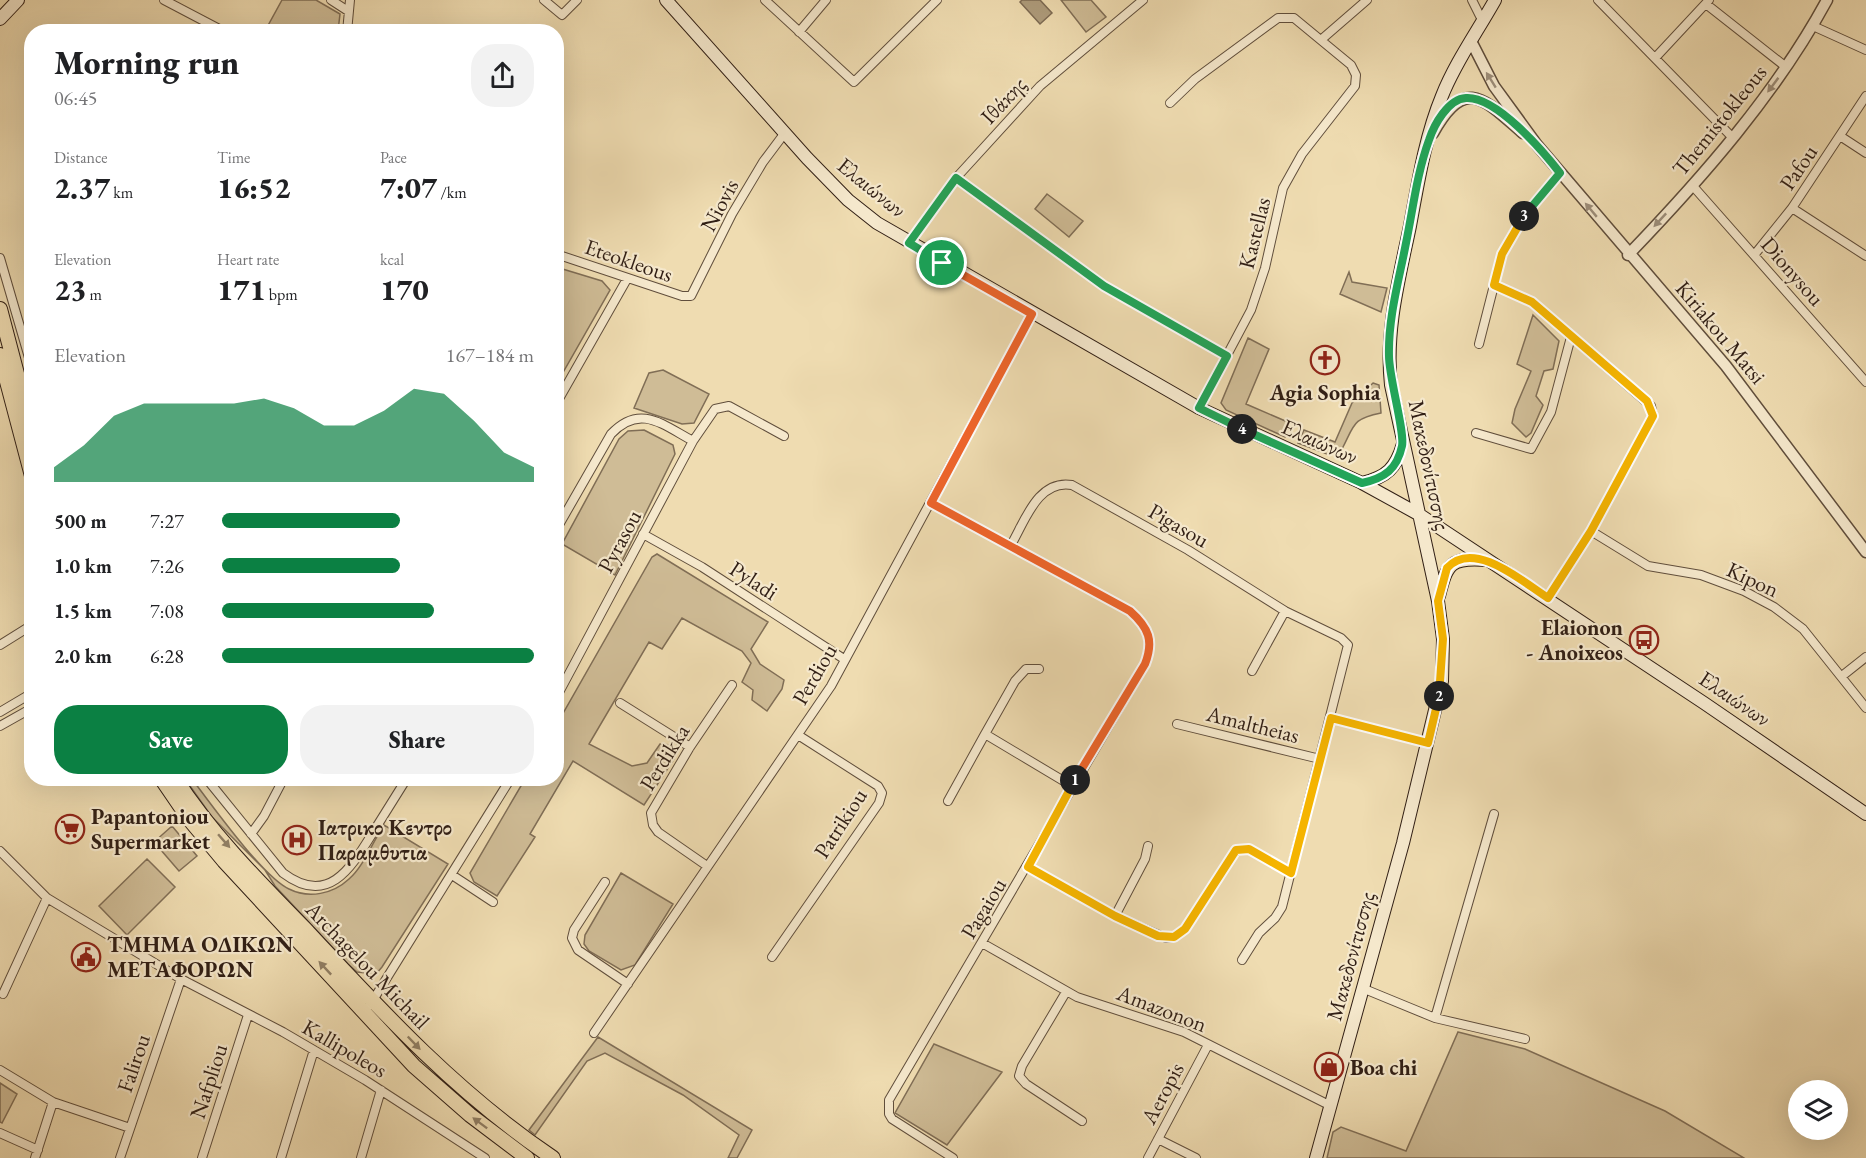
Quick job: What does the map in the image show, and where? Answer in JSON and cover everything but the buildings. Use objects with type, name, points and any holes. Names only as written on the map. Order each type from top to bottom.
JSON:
[{"type":"main road","points":[[0,19],[18,0]]},
{"type":"main road","name":"Ελαιώνων","points":[[666,0],[784,134],[848,200],[872,219],[909,243],[1199,408],[1362,483],[1420,515],[1548,598],[1866,814]]},
{"type":"main road","name":"Μακεδονίτισσης","points":[[1316,1158],[1428,743],[1442,681],[1443,639],[1438,601],[1392,385],[1389,342],[1412,212],[1429,139],[1443,94],[1495,0]]},
{"type":"main road","points":[[0,309],[24,400]]},
{"type":"main road","points":[[0,355],[24,446]]},
{"type":"main road","points":[[1362,483],[1381,478],[1394,467],[1403,442]]},
{"type":"main road","points":[[1438,601],[1444,575],[1451,564],[1466,559],[1490,561]]},
{"type":"main road","name":"Archagelou Michail","points":[[166,786],[189,819],[224,861],[414,1066],[470,1115],[527,1158]]},
{"type":"main road","name":"Archagelou Michail","points":[[181,786],[244,864],[374,1001],[477,1103],[553,1158]]},
{"type":"street","points":[[164,0],[201,24]]},
{"type":"street","points":[[331,0],[348,11]]},
{"type":"street","points":[[347,24],[350,0]]},
{"type":"street","points":[[544,0],[562,15],[577,0]]},
{"type":"street","points":[[765,0],[854,82],[937,0]]},
{"type":"street","points":[[799,32],[826,0]]},
{"type":"street","name":"Ιθάκης","points":[[909,243],[956,178],[1040,86],[1143,0]]},
{"type":"street","points":[[1170,103],[1195,79],[1278,18],[1294,18],[1322,39],[1367,0]]},
{"type":"street","points":[[1472,0],[1482,22]]},
{"type":"street","points":[[1598,0],[1732,137]]},
{"type":"street","name":"Themistokleous","points":[[1628,255],[1692,186],[1732,137],[1786,67],[1827,0]]},
{"type":"street","points":[[1655,58],[1708,2],[1786,67]]},
{"type":"street","points":[[1813,26],[1866,50]]},
{"type":"street","name":"Kastellas","points":[[1199,408],[1251,310],[1264,268],[1283,188],[1302,154],[1354,86],[1356,75],[1351,65],[1322,39]]},
{"type":"street","name":"Kiriakou Matsi","points":[[1471,41],[1494,86],[1537,145],[1628,255],[1726,366],[1866,552]]},
{"type":"street","name":"Pafou","points":[[1755,254],[1792,208],[1866,96]]},
{"type":"street","name":"Kiriakou Matsi","points":[[1429,139],[1452,104],[1458,99],[1475,98],[1495,109],[1537,145]]},
{"type":"street","name":"Niovis","points":[[691,296],[732,214],[762,162],[784,134]]},
{"type":"street","points":[[1840,136],[1866,153]]},
{"type":"street","points":[[1479,344],[1502,254],[1524,216],[1560,173]]},
{"type":"street","points":[[956,178],[1104,286],[1227,356]]},
{"type":"street","name":"Dionysou","points":[[1692,186],[1755,254],[1866,382]]},
{"type":"street","points":[[1792,208],[1866,256]]},
{"type":"street","name":"Eteokleous","points":[[564,257],[682,296],[691,296]]},
{"type":"street","points":[[0,258],[24,340]]},
{"type":"street","points":[[564,390],[627,279]]},
{"type":"street","points":[[1494,285],[1532,302],[1652,406],[1653,416],[1591,531],[1548,598]]},
{"type":"street","name":"Perdiou","points":[[594,1033],[831,686],[1032,314]]},
{"type":"street","points":[[1476,433],[1531,450],[1551,412],[1571,337]]},
{"type":"street","name":"Pyrasou","points":[[564,685],[693,441],[719,406],[729,406],[784,436]]},
{"type":"street","points":[[564,510],[611,434],[622,423],[644,418],[656,421],[693,441]]},
{"type":"street","name":"Pigasou","points":[[1011,545],[1040,495],[1052,486],[1072,485],[1188,550],[1285,611],[1341,638],[1348,645],[1331,718]]},
{"type":"street","name":"Pagaiou","points":[[931,503],[1130,611],[1149,633],[1150,649],[1145,664],[1072,786],[1028,867],[892,1094],[888,1107],[892,1119],[953,1158]]},
{"type":"street","name":"Kipon","points":[[1591,531],[1648,566],[1701,575],[1744,591],[1774,607],[1803,628],[1866,708]]},
{"type":"street","name":"Pyladi","points":[[643,534],[702,567],[844,659]]},
{"type":"street","points":[[1252,671],[1285,611]]},
{"type":"street","points":[[0,645],[24,630]]},
{"type":"street","points":[[1842,676],[1866,657]]},
{"type":"street","points":[[948,801],[1015,681],[1026,669],[1039,669]]},
{"type":"street","name":"Perdikka","points":[[707,866],[658,832],[652,819],[654,806],[732,685]]},
{"type":"street","points":[[0,712],[24,698]]},
{"type":"street","points":[[620,703],[690,747]]},
{"type":"street","points":[[0,726],[24,712]]},
{"type":"street","points":[[1242,960],[1259,933],[1280,912],[1331,718],[1428,743]]},
{"type":"street","name":"Amaltheias","points":[[1177,724],[1320,759]]},
{"type":"street","points":[[985,734],[1072,786]]},
{"type":"street","name":"Patrikiou","points":[[772,957],[879,803],[882,793],[878,786],[798,735]]},
{"type":"street","points":[[212,786],[268,856],[291,879],[307,884],[326,884],[338,880],[352,866],[402,786]]},
{"type":"street","points":[[251,834],[264,816],[280,786]]},
{"type":"street","points":[[363,1012],[374,1001],[505,786]]},
{"type":"street","points":[[1435,1018],[1494,814]]},
{"type":"street","points":[[1115,916],[1145,859],[1148,846]]},
{"type":"street","points":[[1028,867],[1115,916],[1158,936],[1174,937],[1185,929],[1238,849],[1249,849],[1291,873]]},
{"type":"street","name":"Kallipoleos","points":[[0,851],[47,898],[181,980],[314,1050],[381,1090],[485,1158]]},
{"type":"street","points":[[452,875],[493,902]]},
{"type":"street","points":[[605,882],[574,930],[573,943],[578,950],[628,984]]},
{"type":"street","points":[[3,994],[47,898]]},
{"type":"street","name":"Amazonon","points":[[982,943],[1066,992],[1162,1023],[1331,1106]]},
{"type":"street","name":"Falirou","points":[[120,1158],[181,980]]},
{"type":"street","points":[[1362,988],[1435,1018],[1525,1039]]},
{"type":"street","points":[[1066,992],[1022,1066],[1019,1076],[1026,1084],[1082,1122]]},
{"type":"street","name":"Nafpliou","points":[[202,1158],[249,1015]]},
{"type":"street","name":"Aeropis","points":[[1148,1158],[1208,1045]]},
{"type":"street","points":[[281,1158],[314,1050]]},
{"type":"street","points":[[0,1070],[53,1102],[130,1128]]},
{"type":"street","points":[[361,1158],[381,1090]]},
{"type":"street","points":[[0,1133],[36,1154],[53,1102]]},
{"type":"street","points":[[1158,1139],[1196,1158]]},
{"type":"shaded area","points":[[282,0],[316,0],[340,14],[339,24],[269,24]]},
{"type":"shaded area","points":[[1040,0],[1052,13],[1040,24],[1020,2]]},
{"type":"shaded area","points":[[1061,0],[1091,0],[1106,17],[1086,32]]},
{"type":"shaded area","points":[[1047,194],[1083,221],[1069,237],[1035,209]]},
{"type":"shaded area","points":[[564,269],[602,281],[610,290],[564,371]]},
{"type":"shaded area","points":[[1349,272],[1352,282],[1387,288],[1381,312],[1340,294]]},
{"type":"shaded area","points":[[1533,315],[1559,341],[1553,369],[1544,371],[1536,396],[1543,405],[1531,433],[1526,437],[1512,423],[1515,409],[1531,371],[1517,364]]},
{"type":"shaded area","points":[[1248,338],[1269,349],[1246,404],[1290,423],[1285,437],[1226,410],[1221,403]]},
{"type":"shaded area","points":[[663,370],[709,394],[694,423],[682,424],[634,408],[649,373]]},
{"type":"shaded area","points":[[1373,383],[1379,385],[1381,413],[1359,420],[1352,428],[1342,449],[1327,454],[1298,443],[1304,430],[1335,442],[1352,403]]},
{"type":"shaded area","points":[[644,430],[673,445],[675,454],[615,575],[564,545],[564,540],[619,439],[628,431]]},
{"type":"shaded area","points":[[657,554],[768,622],[751,649],[760,664],[784,680],[782,689],[767,711],[752,700],[753,690],[742,682],[751,663],[742,651],[682,618],[662,649],[649,642],[589,744],[632,766],[647,763],[660,744],[671,745],[676,751],[674,759],[644,805],[573,761],[564,776],[564,712],[652,557]]},
{"type":"shaded area","points":[[190,786],[197,786],[252,856],[278,882],[289,889],[305,894],[328,891],[343,884],[359,867],[384,825],[448,864],[382,967],[376,974],[357,972],[275,886],[265,870],[212,817]]},
{"type":"shaded area","points":[[521,786],[558,786],[530,834],[535,837],[497,896],[474,882],[470,873]]},
{"type":"shaded area","points":[[172,826],[197,856],[179,871],[154,842]]},
{"type":"shaded area","points":[[147,859],[175,887],[127,935],[99,906]]},
{"type":"shaded area","points":[[621,873],[673,904],[635,965],[621,970],[589,951],[584,944],[585,935]]},
{"type":"shaded area","points":[[1458,1032],[1525,1049],[1665,1111],[1744,1158],[1327,1158],[1333,1132],[1341,1127],[1406,1151]]},
{"type":"shaded area","points":[[598,1037],[752,1130],[737,1158],[728,1158],[739,1135],[683,1095],[605,1053],[587,1061],[535,1135],[529,1130]]},
{"type":"shaded area","points":[[934,1044],[1002,1072],[947,1145],[895,1113]]},
{"type":"shaded area","points":[[0,1083],[17,1094],[2,1123],[0,1122]]},
{"type":"place","name":"Agia Sophia","points":[[1325,360]]},
{"type":"place","name":"Elaionon - Anoixeos","points":[[1644,640]]},
{"type":"place","name":"Papantoniou Supermarket","points":[[70,829]]},
{"type":"place","name":"Ιατρικο Κεντρο Παραμθυτια","points":[[297,840]]},
{"type":"place","name":"ΤΜΗΜΑ ΟΔΙΚΩΝ ΜΕΤΑΦΟΡΩΝ","points":[[86,957]]},
{"type":"place","name":"Boa chi","points":[[1329,1067]]},
{"type":"route","points":[[1475,98],[1495,109],[1537,145],[1560,173],[1524,216],[1502,254],[1494,285],[1532,302],[1647,401],[1652,406],[1653,416],[1591,531],[1548,598],[1490,561],[1466,559],[1454,562],[1447,568],[1438,601],[1443,639],[1442,681],[1428,743],[1331,718],[1291,873],[1249,849],[1244,847],[1238,849],[1185,929],[1174,937],[1166,938],[1115,916],[1028,867],[1072,786],[1145,664],[1151,641],[1145,626],[1130,611],[931,503],[1032,314],[942,263],[909,243],[956,178],[1104,286],[1227,356],[1199,408],[1362,483],[1375,480],[1387,474],[1394,467],[1403,442],[1392,385],[1389,342],[1416,192],[1429,139],[1441,117],[1452,104],[1458,99],[1475,98]]}]
